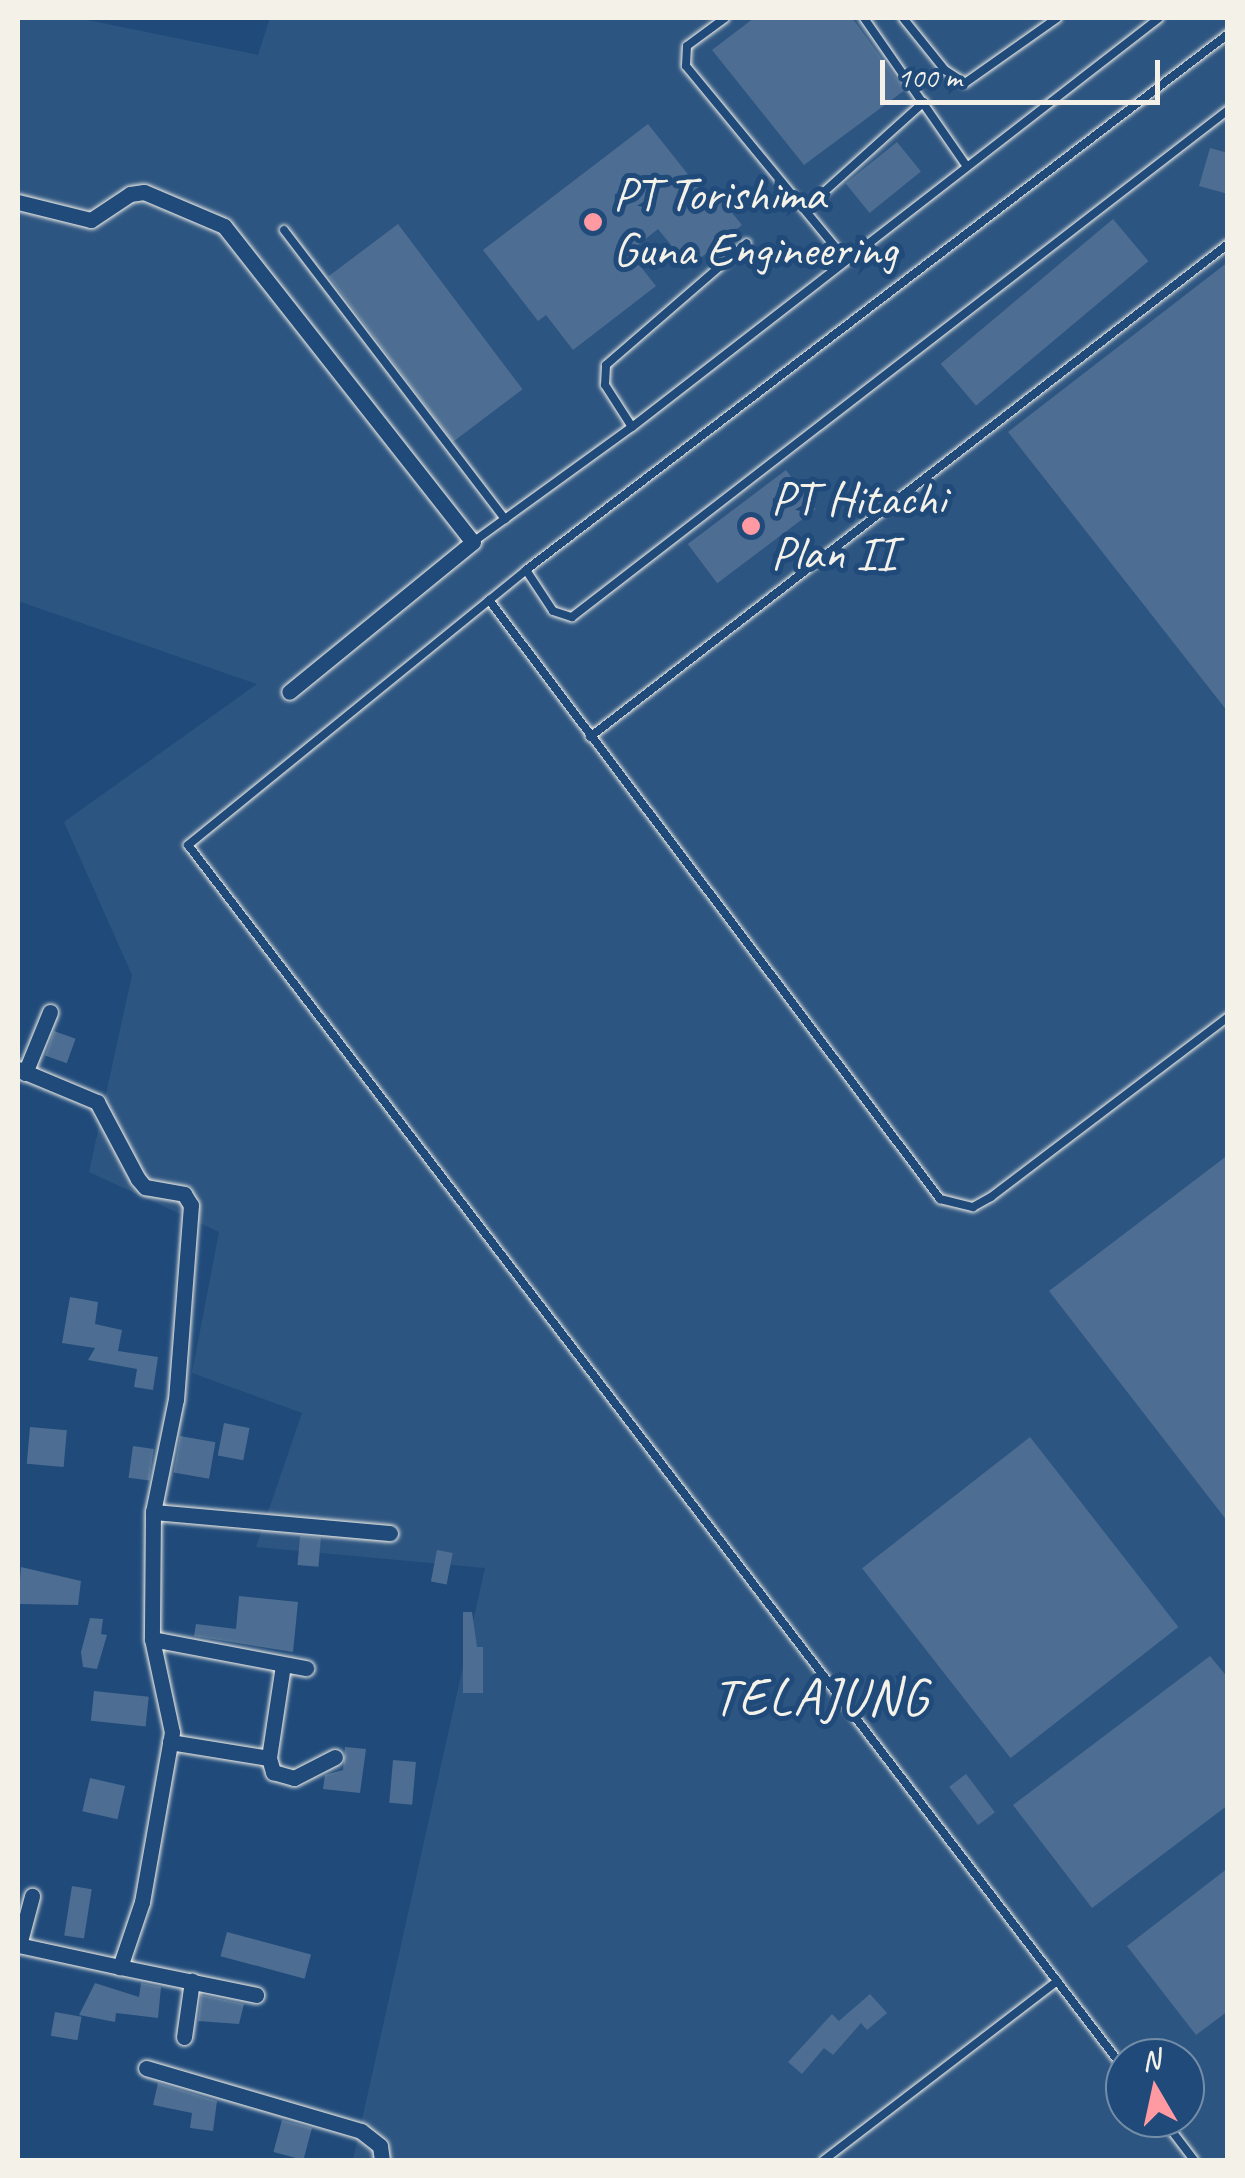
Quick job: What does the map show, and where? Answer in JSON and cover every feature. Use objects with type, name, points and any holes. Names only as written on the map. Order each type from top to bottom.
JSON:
[{"type":"street","points":[[18,202],[92,220],[144,192],[224,226],[473,542],[288,692]]},
{"type":"street","points":[[50,1012],[21,1071],[97,1102],[145,1187],[189,1197],[176,1399],[153,1512],[152,1638],[170,1742],[142,1902],[120,1967]]},
{"type":"street","points":[[153,1512],[390,1532]]},
{"type":"street","points":[[152,1638],[306,1668]]},
{"type":"street","points":[[283,1664],[269,1758],[272,1772],[294,1778],[335,1757]]},
{"type":"street","points":[[170,1742],[269,1758]]},
{"type":"street","points":[[32,1896],[18,1945],[256,1995]]},
{"type":"street","points":[[184,2037],[192,1982]]},
{"type":"street","points":[[146,2068],[361,2131],[380,2146],[382,2160]]},
{"type":"lane","points":[[725,18],[687,46],[686,66],[845,259]]},
{"type":"lane","points":[[864,18],[965,164]]},
{"type":"lane","points":[[903,18],[945,70],[965,83],[1057,18]]},
{"type":"lane","points":[[473,542],[632,426],[1153,19]]},
{"type":"lane","points":[[1105,2044],[190,853],[193,835],[526,570],[1228,34]]},
{"type":"lane","points":[[805,209],[924,102]]},
{"type":"lane","points":[[526,570],[558,615],[572,617],[1228,110]]},
{"type":"lane","points":[[284,230],[505,519]]},
{"type":"lane","points":[[632,426],[605,386],[606,365],[747,244]]},
{"type":"lane","points":[[590,736],[1228,244]]},
{"type":"lane","points":[[489,600],[940,1199],[974,1207],[991,1197],[1228,1017]]},
{"type":"lane","points":[[824,2160],[1057,1981]]},
{"type":"lane","points":[[1177,2138],[1194,2160]]},
{"type":"shaded area","points":[[18,18],[78,18],[258,55],[270,18],[1227,18],[1227,2160],[353,2160],[485,1568],[256,1547],[302,1413],[192,1373],[219,1232],[89,1172],[132,975],[64,822],[257,684],[18,601]]},
{"type":"building","points":[[754,18],[852,18],[905,90],[804,165],[712,50]]},
{"type":"building","name":"PT Torishima Guna Engineering","points":[[648,124],[710,202],[718,196],[742,225],[689,267],[658,229],[629,252],[656,286],[573,350],[546,315],[538,321],[483,250]]},
{"type":"building","points":[[897,142],[921,172],[870,213],[846,184]]},
{"type":"building","points":[[1210,148],[1228,153],[1228,194],[1199,186]]},
{"type":"building","points":[[1113,219],[1148,261],[976,406],[941,364]]},
{"type":"building","points":[[398,224],[523,389],[453,442],[329,276]]},
{"type":"building","points":[[1228,262],[1228,712],[1008,432]]},
{"type":"building","name":"PT Hitachi Plan II","points":[[786,470],[815,509],[717,583],[688,544]]},
{"type":"building","points":[[54,1031],[76,1039],[67,1063],[45,1055]]},
{"type":"building","points":[[1228,1155],[1228,1522],[1049,1291]]},
{"type":"building","points":[[70,1297],[98,1302],[95,1324],[122,1330],[118,1351],[158,1357],[153,1390],[134,1387],[137,1369],[88,1360],[95,1348],[62,1343]]},
{"type":"building","points":[[224,1423],[250,1428],[243,1460],[218,1455]]},
{"type":"building","points":[[30,1427],[67,1430],[64,1467],[27,1464]]},
{"type":"building","points":[[180,1436],[215,1442],[209,1479],[174,1472]]},
{"type":"building","points":[[1030,1437],[1178,1627],[1011,1758],[862,1568]]},
{"type":"building","points":[[133,1446],[154,1449],[149,1481],[129,1478]]},
{"type":"building","points":[[300,1536],[321,1538],[318,1567],[297,1565]]},
{"type":"building","points":[[437,1550],[453,1553],[447,1584],[431,1581]]},
{"type":"building","points":[[21,1567],[81,1581],[78,1605],[18,1604]]},
{"type":"building","points":[[239,1596],[298,1602],[293,1652],[194,1636],[196,1624],[236,1629]]},
{"type":"building","points":[[463,1612],[472,1612],[477,1647],[483,1647],[483,1693],[463,1693]]},
{"type":"building","points":[[90,1618],[103,1619],[101,1634],[107,1635],[97,1669],[83,1667],[81,1652]]},
{"type":"building","points":[[1210,1656],[1228,1678],[1228,1805],[1092,1908],[1013,1805]]},
{"type":"building","points":[[94,1691],[149,1697],[146,1727],[91,1721]]},
{"type":"building","points":[[345,1747],[366,1749],[360,1793],[323,1789],[325,1775],[343,1770]]},
{"type":"building","points":[[393,1760],[416,1762],[412,1805],[389,1803]]},
{"type":"building","points":[[966,1774],[995,1812],[978,1825],[949,1787]]},
{"type":"building","points":[[90,1778],[125,1786],[117,1819],[82,1811]]},
{"type":"building","points":[[1228,1868],[1228,2011],[1196,2035],[1127,1946]]},
{"type":"building","points":[[72,1886],[92,1889],[84,1939],[64,1935]]},
{"type":"building","points":[[227,1932],[311,1955],[305,1979],[221,1956]]},
{"type":"building","points":[[95,1983],[139,1997],[141,1983],[161,1987],[158,2018],[116,2013],[115,2022],[79,2015]]},
{"type":"building","points":[[870,1994],[887,2013],[867,2030],[861,2023],[833,2055],[824,2048],[802,2074],[788,2062],[832,2014],[839,2021]]},
{"type":"building","points":[[201,1995],[244,2004],[239,2024],[198,2021]]},
{"type":"building","points":[[55,2012],[82,2017],[77,2040],[51,2036]]},
{"type":"building","points":[[158,2083],[217,2101],[213,2131],[190,2128],[192,2113],[153,2105]]},
{"type":"building","points":[[282,2120],[312,2128],[303,2160],[273,2152]]},
{"type":"place","name":"PT Torishima Guna Engineering","points":[[593,222]]},
{"type":"place","name":"PT Hitachi Plan II","points":[[751,526]]},
{"type":"district","name":"TELAJUNG","points":[[821,1698]]}]
